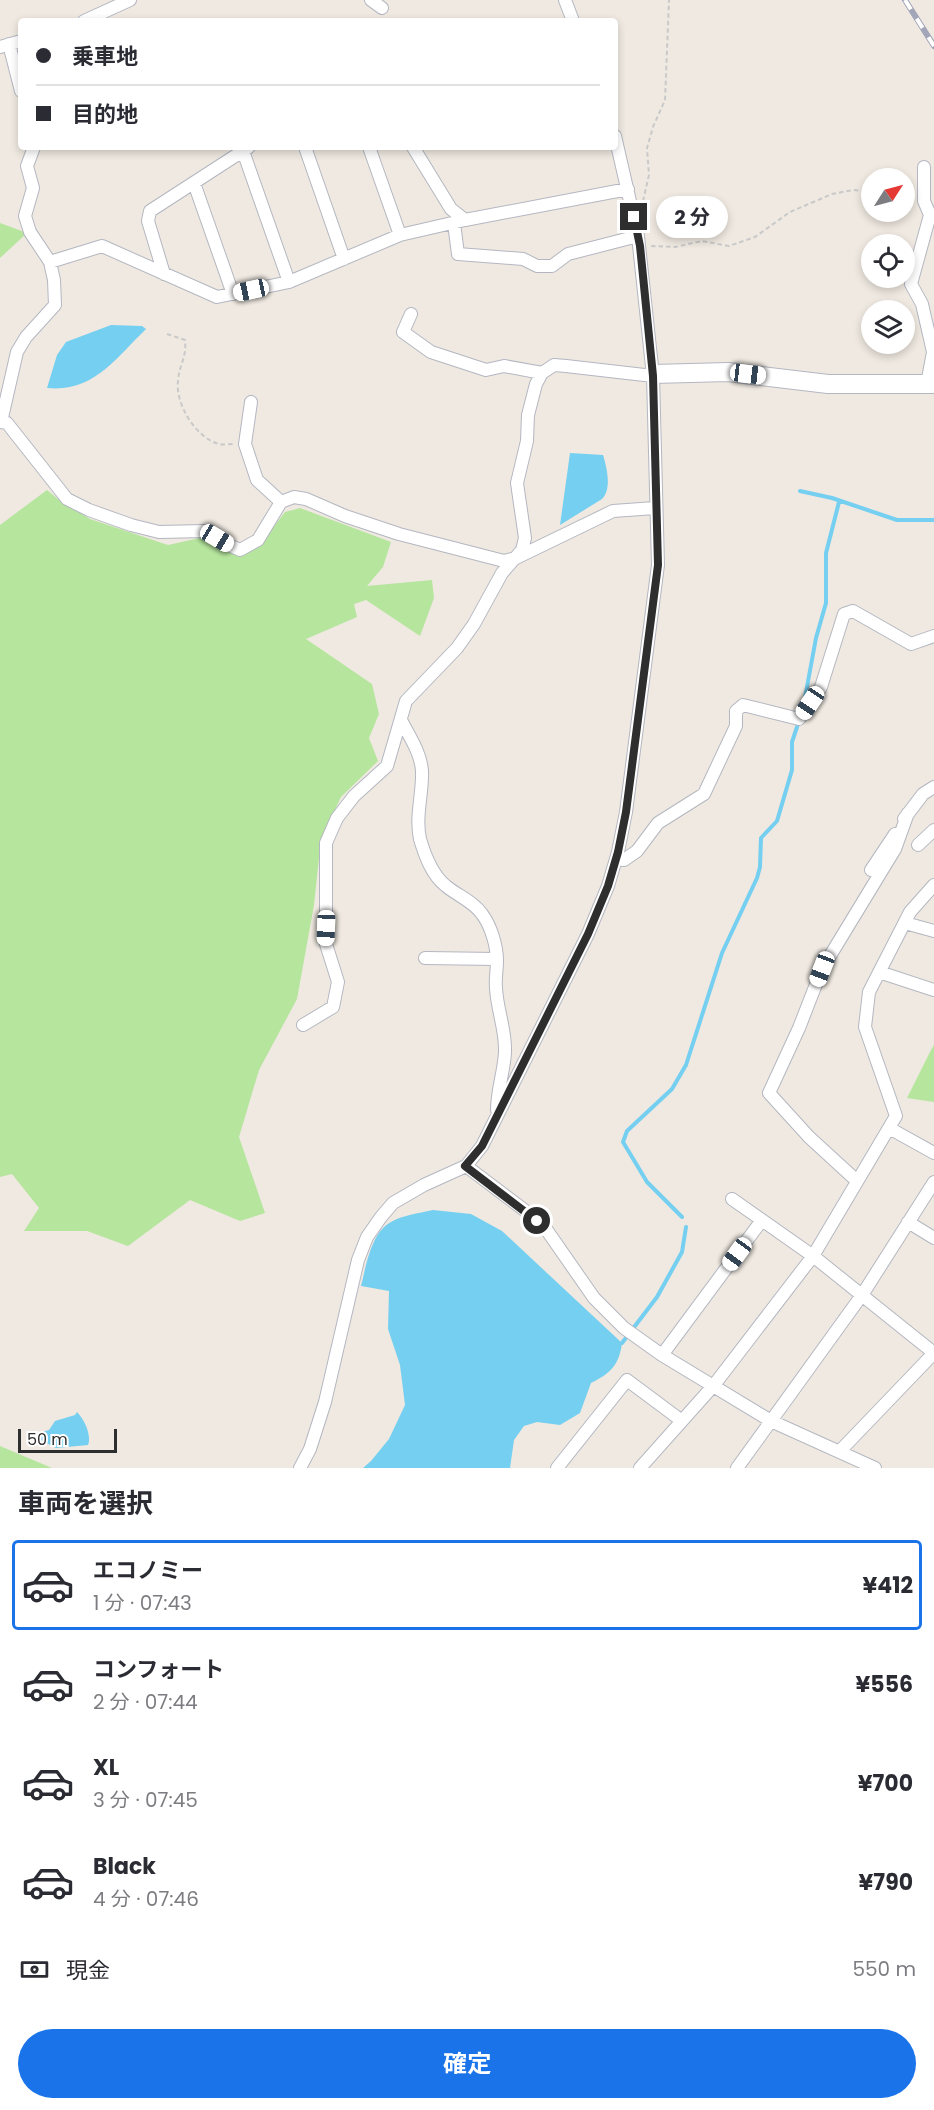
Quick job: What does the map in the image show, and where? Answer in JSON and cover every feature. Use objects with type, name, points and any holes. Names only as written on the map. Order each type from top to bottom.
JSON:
[{"type":"street","points":[[91,18],[130,0]]},
{"type":"street","points":[[371,0],[382,8]]},
{"type":"street","points":[[565,0],[572,18]]},
{"type":"street","points":[[10,44],[18,78]]},
{"type":"street","points":[[300,1468],[310,1449],[325,1402],[358,1260],[367,1237],[393,1203],[424,1185],[465,1166],[482,1146],[588,934],[616,860],[626,812],[658,565],[653,375],[639,241],[618,148]]},
{"type":"street","points":[[33,150],[27,166],[33,188],[25,216],[30,232],[50,262],[54,280],[55,305],[26,336],[17,352],[0,422],[7,423],[67,499],[89,510],[159,532],[205,531],[240,550],[258,540],[281,502],[294,497],[306,499],[345,516],[399,534],[504,561],[516,558],[613,511],[655,508]]},
{"type":"street","points":[[164,274],[148,221],[150,211],[244,150]]},
{"type":"street","points":[[246,150],[289,282]]},
{"type":"street","points":[[306,150],[344,259]]},
{"type":"street","points":[[370,150],[399,235]]},
{"type":"street","points":[[415,150],[460,221],[458,254],[523,259],[537,266],[552,266],[568,254],[639,241]]},
{"type":"street","points":[[303,1025],[333,1007],[338,982],[326,944],[326,843],[337,818],[354,796],[387,766],[406,701],[457,648],[474,624],[502,573],[522,550],[525,538],[517,483],[527,441],[528,415],[536,384],[542,373],[554,365],[653,375],[728,372],[828,384],[931,384],[933,352],[922,304],[911,284],[930,215],[924,201],[924,166]]},
{"type":"street","points":[[194,183],[232,294]]},
{"type":"street","points":[[50,262],[102,246],[217,297],[289,282],[399,235],[628,189]]},
{"type":"street","points":[[411,314],[403,332],[431,352],[486,370],[504,366],[542,373]]},
{"type":"street","points":[[251,402],[245,444],[257,480],[281,502]]},
{"type":"street","points":[[616,860],[624,860],[637,851],[658,823],[704,794],[736,726],[736,711],[742,705],[799,719],[821,687],[844,614],[853,611],[911,644],[934,636]]},
{"type":"street","points":[[401,720],[419,755],[422,770],[418,806],[420,837],[431,869],[445,886],[472,903],[484,915],[494,940],[497,959],[496,988],[505,1050],[503,1073],[497,1098],[497,1116]]},
{"type":"street","points":[[871,870],[922,794],[934,787]]},
{"type":"street","points":[[857,1181],[809,1137],[770,1094],[822,969],[895,849],[908,813]]},
{"type":"street","points":[[918,846],[934,831]]},
{"type":"street","points":[[640,1468],[714,1385],[813,1256],[896,1116],[865,1027],[868,992],[910,912],[934,885]]},
{"type":"street","points":[[905,923],[934,931]]},
{"type":"street","points":[[425,958],[497,959]]},
{"type":"street","points":[[879,972],[934,990]]},
{"type":"street","points":[[889,1128],[934,1153]]},
{"type":"street","points":[[465,1166],[546,1229],[594,1298],[624,1328],[662,1355],[771,1421],[875,1468]]},
{"type":"street","points":[[737,1468],[862,1295],[934,1182]]},
{"type":"street","points":[[732,1199],[813,1256],[934,1353],[839,1452]]},
{"type":"street","points":[[662,1355],[762,1220]]},
{"type":"street","points":[[908,1222],[934,1238]]},
{"type":"street","points":[[557,1468],[627,1380],[682,1421]]},
{"type":"path","points":[[634,217],[644,198],[648,175],[647,148],[665,100],[669,0]]},
{"type":"path","points":[[639,241],[675,247],[702,241],[729,246],[755,237],[790,212],[832,194],[861,191]]},
{"type":"path","points":[[167,334],[185,340],[187,352],[178,379],[178,392],[186,413],[202,435],[219,444],[245,444]]},
{"type":"green space","points":[[0,223],[27,233],[0,258]]},
{"type":"green space","points":[[47,490],[90,519],[168,545],[204,537],[258,547],[285,512],[300,508],[391,542],[383,567],[367,586],[432,580],[434,598],[420,636],[366,600],[354,604],[357,617],[306,639],[372,684],[379,714],[369,738],[378,761],[341,797],[321,839],[314,905],[297,999],[259,1070],[239,1137],[265,1213],[240,1221],[190,1200],[128,1246],[87,1231],[24,1231],[39,1208],[12,1174],[0,1177],[0,525]]},
{"type":"green space","points":[[934,1045],[934,1102],[907,1098],[931,1050]]},
{"type":"green space","points":[[0,1446],[52,1468],[0,1468]]},
{"type":"water","points":[[111,325],[142,326],[146,329],[114,362],[91,379],[78,385],[47,388],[57,355],[66,342]]},
{"type":"water","points":[[570,453],[603,455],[608,484],[602,499],[560,525]]},
{"type":"water","points":[[433,1210],[471,1214],[502,1231],[622,1343],[619,1357],[613,1368],[591,1383],[580,1413],[560,1425],[537,1422],[524,1426],[514,1440],[510,1468],[363,1468],[389,1439],[405,1405],[400,1365],[388,1329],[389,1291],[361,1286],[367,1260],[374,1242],[384,1227],[412,1214]]},
{"type":"water","points":[[77,1412],[87,1427],[88,1445],[56,1448],[39,1439],[39,1433],[49,1430],[55,1421],[75,1415]]},
{"type":"waterway","points":[[800,491],[832,498],[897,520],[934,520]]},
{"type":"waterway","points":[[804,703],[816,638],[826,603],[826,553],[839,502]]},
{"type":"waterway","points":[[682,1217],[647,1182],[623,1142],[627,1131],[672,1089],[686,1065],[722,953],[757,878],[760,867],[761,838],[777,821],[792,770],[792,742],[798,724]]},
{"type":"waterway","points":[[622,1343],[657,1297],[682,1252],[686,1227]]},
{"type":"railway","points":[[905,0],[934,46]]},
{"type":"route","points":[[537,1221],[465,1166],[482,1146],[588,934],[608,886],[626,812],[658,565],[653,376],[640,246],[634,217]]}]
